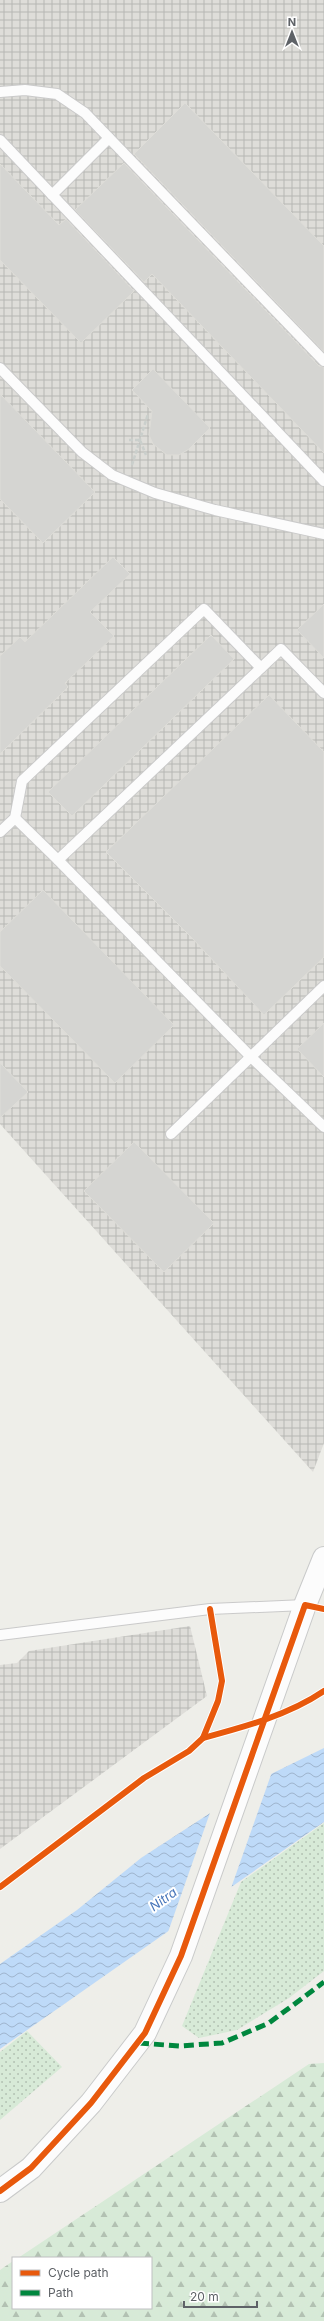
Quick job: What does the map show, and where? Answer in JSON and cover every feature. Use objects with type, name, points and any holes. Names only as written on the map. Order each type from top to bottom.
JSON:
[{"type":"main road","points":[[0,2191],[31,2168],[91,2103],[145,2033],[181,1956],[305,1605],[324,1558]]},
{"type":"lane","points":[[0,92],[25,90],[57,94],[85,113],[324,361]]},
{"type":"lane","points":[[52,194],[109,138]]},
{"type":"lane","points":[[0,140],[324,482]]},
{"type":"lane","points":[[0,368],[82,452],[112,475],[156,493],[215,510],[324,534]]},
{"type":"lane","points":[[0,832],[15,818],[22,781],[204,609],[261,668]]},
{"type":"lane","points":[[58,860],[281,649],[324,693]]},
{"type":"lane","points":[[15,818],[251,1057],[324,1127]]},
{"type":"lane","points":[[171,1134],[324,986]]},
{"type":"lane","points":[[0,1635],[210,1609],[305,1605]]},
{"type":"path","points":[[123,480],[132,466],[148,414]]},
{"type":"path","points":[[129,440],[140,440]]},
{"type":"path","points":[[140,440],[146,455]]},
{"type":"shaded area","points":[[0,0],[324,0],[324,1443],[313,1472],[0,1124]]},
{"type":"shaded area","points":[[190,1626],[207,1696],[0,1849],[0,1665],[17,1663],[29,1651]]},
{"type":"green space","points":[[324,1823],[324,1971],[289,1998],[237,2030],[199,2038],[182,2026],[241,1882]]},
{"type":"green space","points":[[27,2031],[62,2067],[0,2120],[0,2052]]},
{"type":"green space","points":[[324,2063],[324,2321],[0,2321],[0,2270],[12,2262],[12,2309],[152,2309],[152,2257],[20,2257],[309,2064]]},
{"type":"water","name":"Nitra","points":[[324,1748],[324,1822],[0,2049],[0,1964],[77,1910],[141,1858],[267,1776]]},
{"type":"pier","points":[[272,1772],[230,1891],[167,1935],[211,1810]]},
{"type":"building","points":[[185,103],[324,246],[324,352],[134,154]]},
{"type":"building","points":[[124,163],[319,366],[324,367],[324,453],[152,274],[144,282],[75,210]]},
{"type":"building","points":[[0,164],[59,225],[66,219],[134,291],[81,343],[0,260]]},
{"type":"building","points":[[153,369],[210,428],[189,449],[179,455],[167,455],[153,444],[149,435],[152,411],[132,390]]},
{"type":"building","points":[[0,394],[95,492],[43,543],[0,499]]},
{"type":"building","points":[[113,557],[130,574],[90,612],[114,636],[65,683],[68,687],[0,754],[0,656],[20,637],[25,642]]},
{"type":"building","points":[[324,604],[324,658],[297,630]]},
{"type":"building","points":[[211,635],[234,659],[72,816],[48,792]]},
{"type":"building","points":[[269,695],[324,752],[324,957],[264,1015],[192,938],[106,852]]},
{"type":"building","points":[[43,890],[174,1025],[115,1083],[0,966],[0,932]]},
{"type":"building","points":[[324,1023],[324,1077],[297,1049]]},
{"type":"building","points":[[0,1063],[28,1092],[0,1118]]},
{"type":"building","points":[[134,1142],[214,1223],[164,1272],[84,1191]]},
{"type":"marked path","points":[[139,2043],[179,2046],[222,2043],[269,2023],[324,1982]]},
{"type":"cycle path","points":[[0,2191],[31,2168],[91,2103],[145,2033],[181,1956],[305,1605],[324,1609]]},
{"type":"cycle path","points":[[0,1887],[144,1778],[189,1751],[203,1738],[218,1701],[222,1681],[210,1609]]},
{"type":"cycle path","points":[[203,1738],[250,1725],[281,1714],[324,1691]]}]
